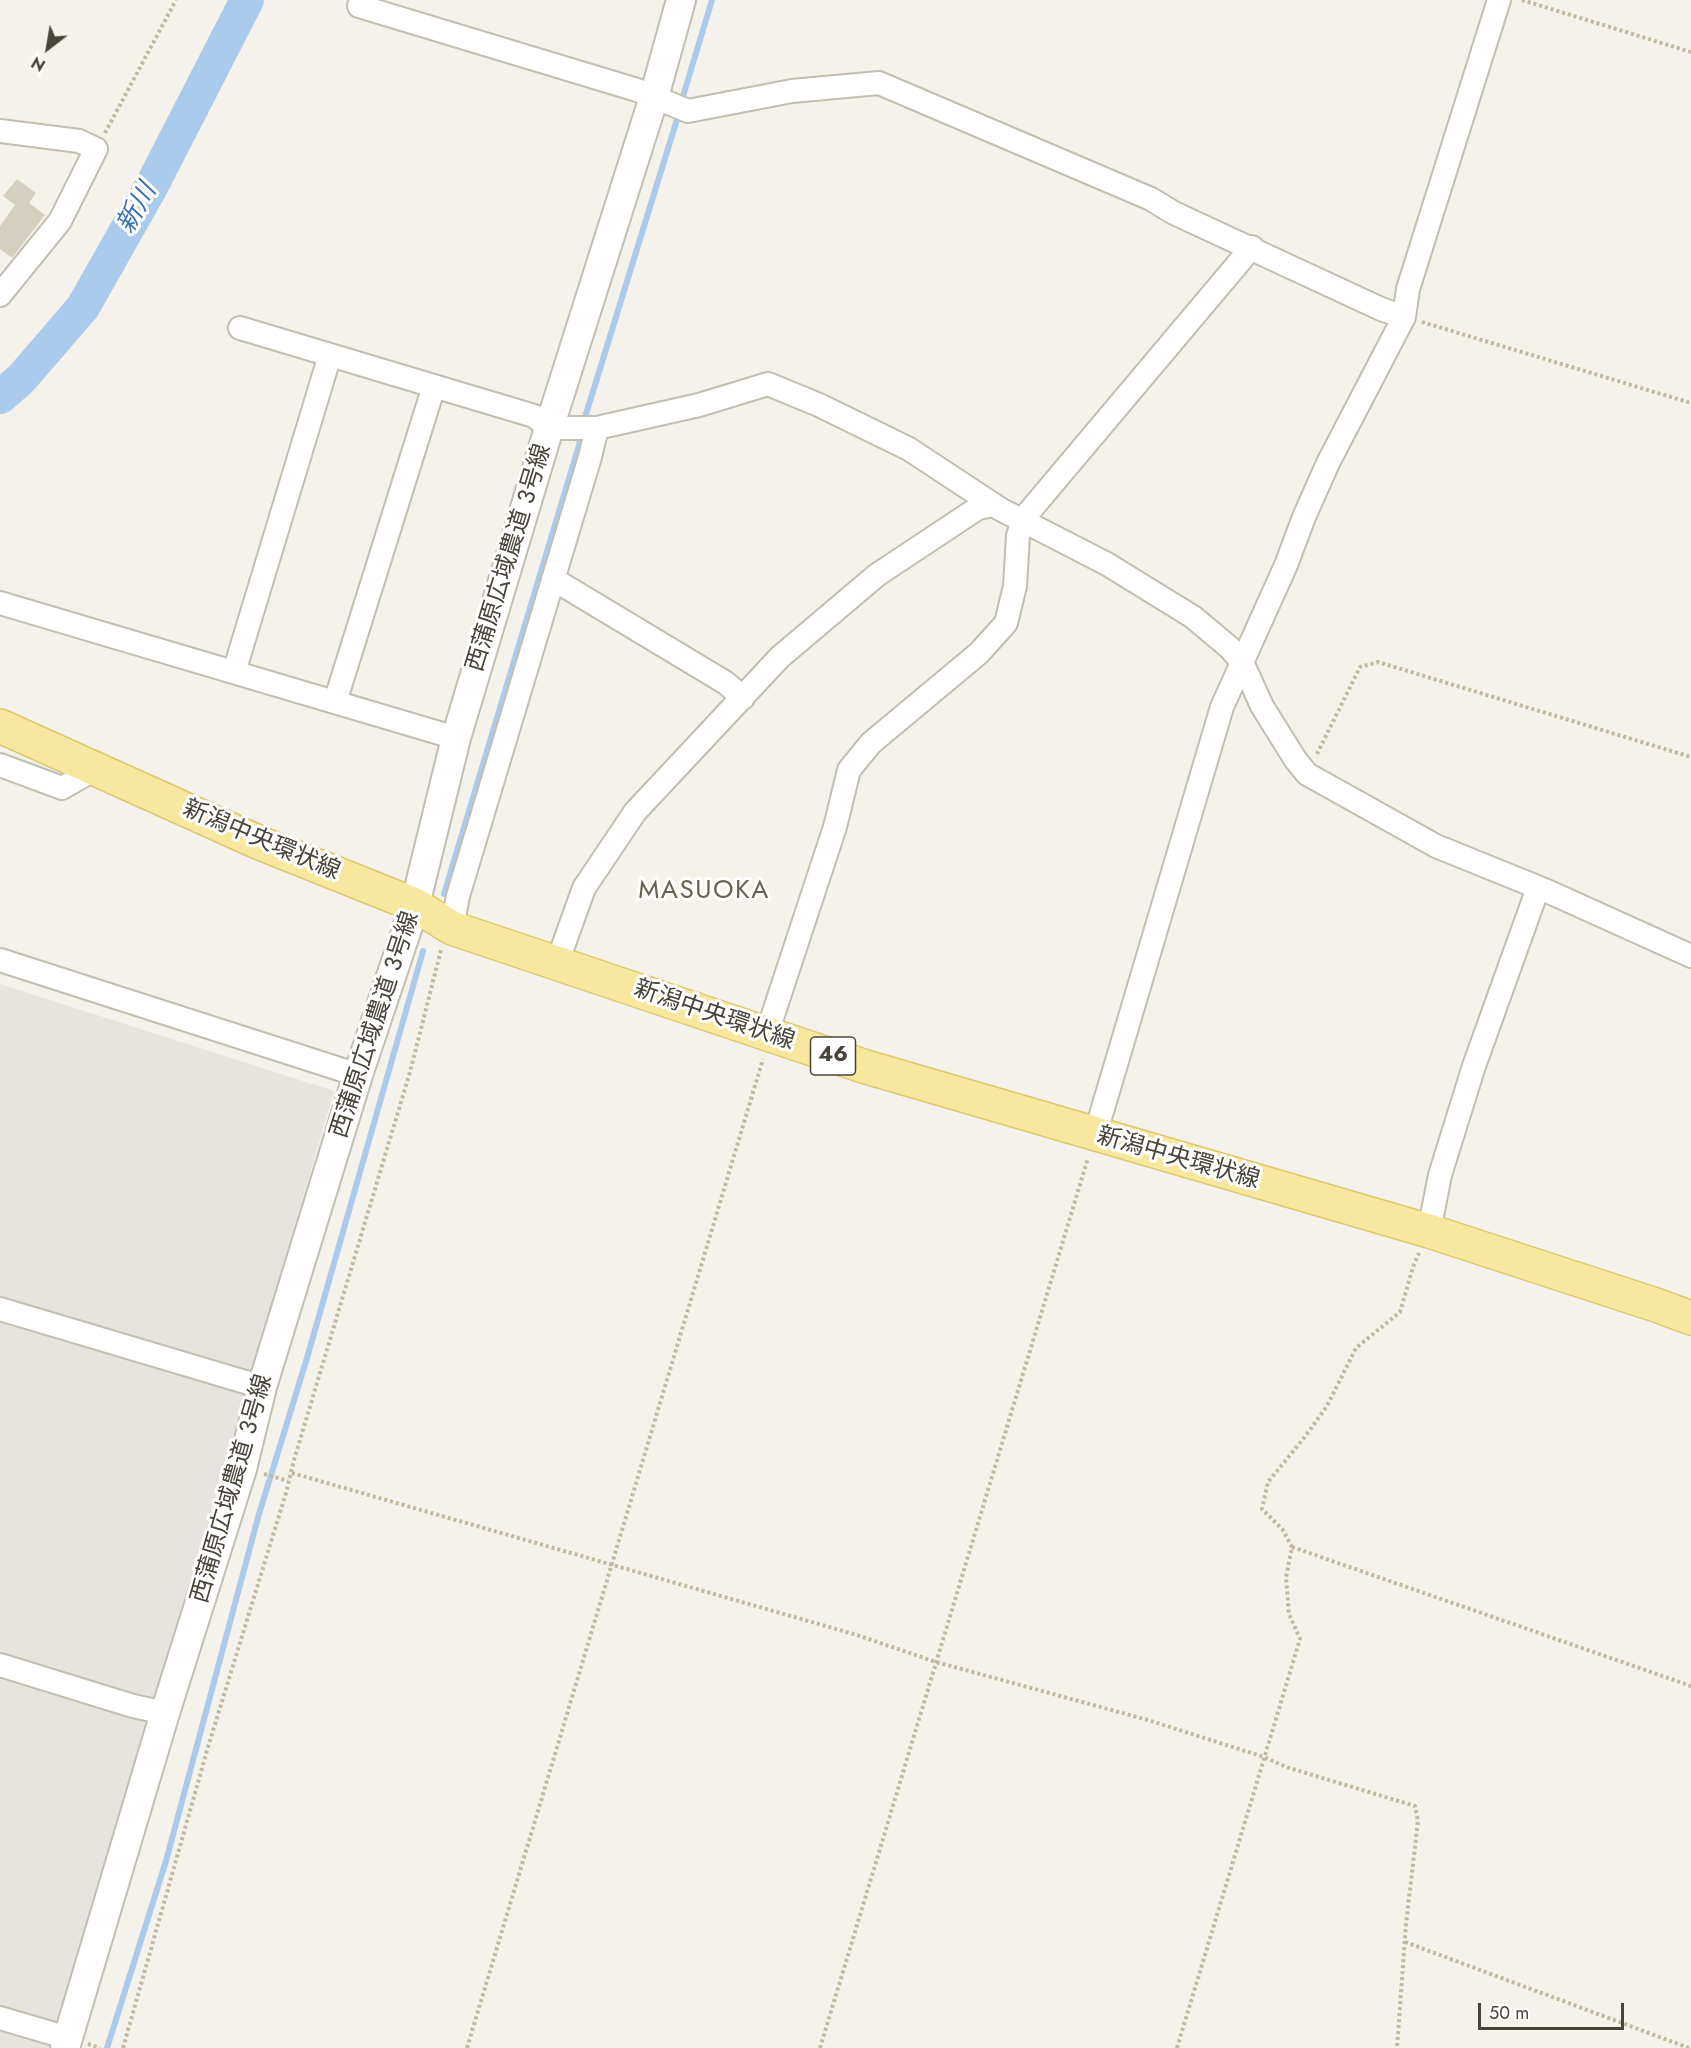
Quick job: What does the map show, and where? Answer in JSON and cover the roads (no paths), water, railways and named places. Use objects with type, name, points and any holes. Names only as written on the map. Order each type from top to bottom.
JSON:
[{"type":"main road","name":"新潟中央環状線","points":[[0,726],[260,843],[415,905],[452,928],[863,1066],[1429,1231],[1691,1318]]},
{"type":"street","name":"西蒲原広域農道 3号線","points":[[66,2043],[165,1713],[242,1469],[262,1387],[358,1075],[415,905],[456,738],[549,428],[660,100],[681,0]]},
{"type":"street","points":[[1095,1135],[1222,707],[1286,565],[1328,463],[1404,317],[1408,289],[1499,0]]},
{"type":"street","points":[[359,6],[660,100],[688,111],[792,91],[879,83],[1151,199],[1174,213],[1252,247],[1381,309],[1404,317]]},
{"type":"street","points":[[0,131],[79,141],[96,149],[60,221],[0,295]]},
{"type":"street","points":[[770,1035],[772,1018],[835,827],[849,770],[871,743],[979,653],[1006,623],[1015,586],[1018,536],[1023,519],[1252,247]]},
{"type":"street","points":[[240,328],[534,416],[549,428],[597,428],[699,405],[768,384],[819,405],[909,449],[994,505],[1107,564],[1193,618],[1230,648],[1242,662],[1262,706],[1307,774],[1436,846],[1538,888],[1691,956]]},
{"type":"street","points":[[234,672],[330,355]]},
{"type":"street","points":[[335,702],[434,386]]},
{"type":"street","points":[[452,928],[458,896],[597,428]]},
{"type":"street","points":[[557,963],[584,888],[635,812],[780,657],[877,575],[978,508],[994,505]]},
{"type":"street","points":[[554,579],[726,683],[743,698]]},
{"type":"street","points":[[0,603],[456,738]]},
{"type":"street","points":[[0,765],[62,788],[97,768]]},
{"type":"street","points":[[1429,1231],[1440,1175],[1474,1066],[1538,888]]},
{"type":"street","points":[[0,960],[358,1075]]},
{"type":"street","points":[[0,1309],[262,1387]]},
{"type":"street","points":[[0,1665],[133,1706],[165,1713]]},
{"type":"street","points":[[0,2018],[66,2043]]},
{"type":"waterway","name":"新川","points":[[0,397],[21,379],[83,307],[151,187],[247,0]]},
{"type":"waterway","points":[[681,103],[712,0]]},
{"type":"waterway","points":[[444,894],[579,445],[586,414],[679,113]]},
{"type":"waterway","points":[[107,2048],[166,1861],[259,1514],[307,1358],[423,951]]},
{"type":"district","name":"MASUOKA","points":[[704,892]]}]
